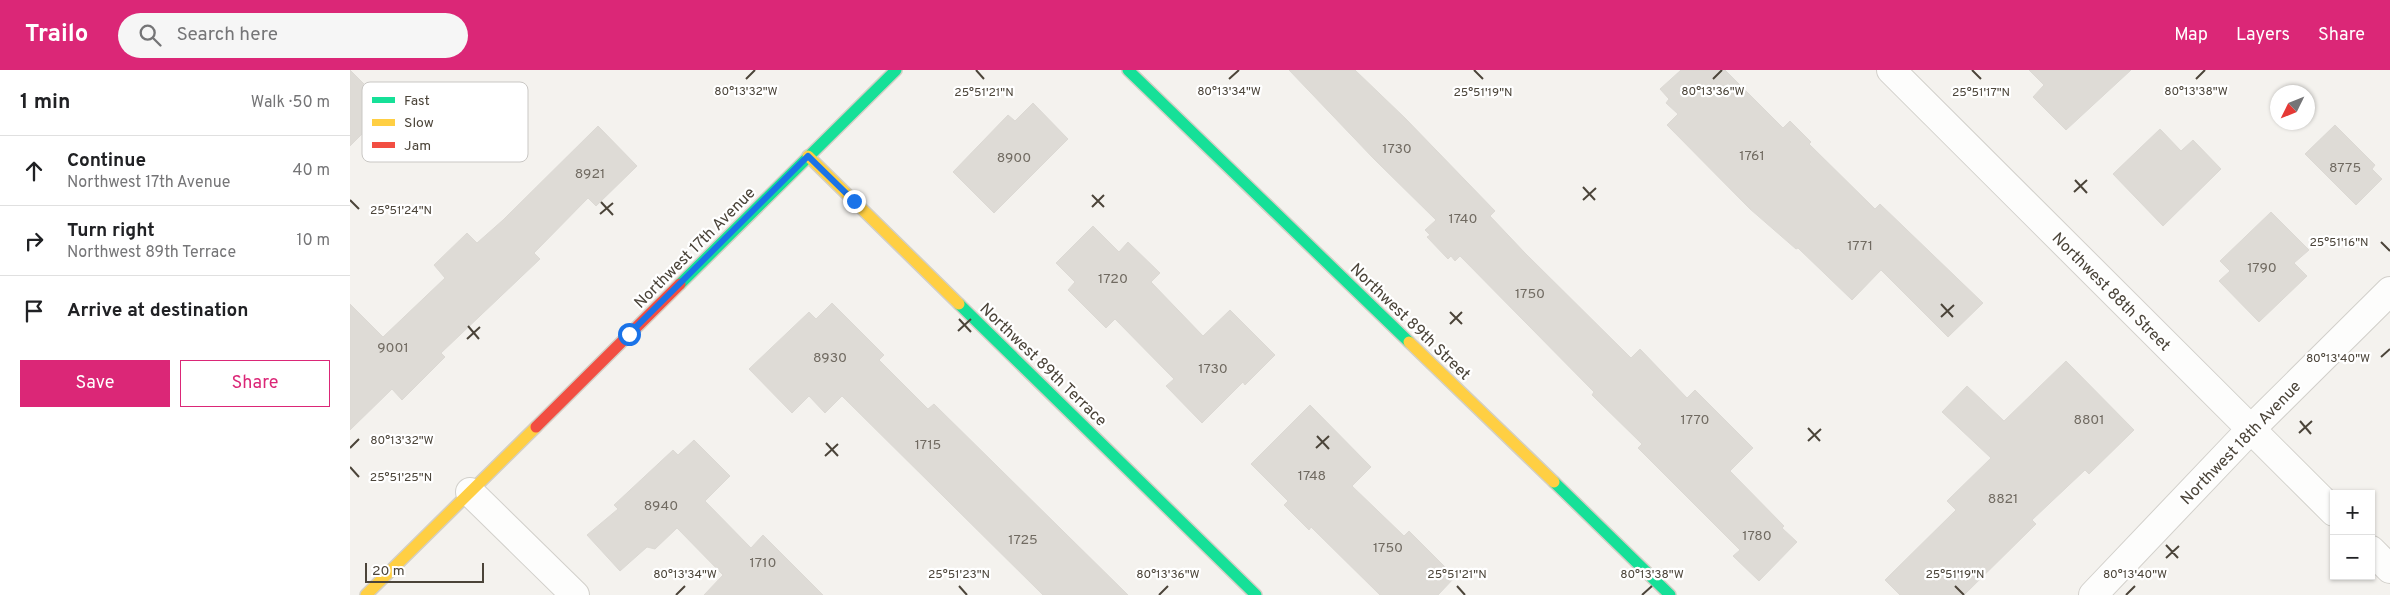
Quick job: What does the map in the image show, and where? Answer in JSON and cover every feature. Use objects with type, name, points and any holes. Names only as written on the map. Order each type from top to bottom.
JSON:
[{"type":"street","name":"Northwest 17th Avenue","points":[[366,595],[896,70]]},
{"type":"street","name":"Northwest 89th Street","points":[[1128,70],[1670,595]]},
{"type":"street","name":"Northwest 88th Street","points":[[1890,70],[2330,508]]},
{"type":"street","name":"Northwest 89th Terrace","points":[[808,156],[1256,595]]},
{"type":"street","name":"Northwest 18th Avenue","points":[[2093,595],[2251,429],[2390,291]]},
{"type":"street","points":[[470,492],[575,595]]},
{"type":"street","points":[[2375,554],[2390,569]]},
{"type":"building","points":[[350,70],[362,82],[362,134],[350,146]]},
{"type":"building","points":[[1289,70],[1355,70],[1405,118],[1495,211],[1490,216],[1525,253],[1631,358],[1640,349],[1687,398],[1695,390],[1753,448],[1730,471],[1784,526],[1782,528],[1797,542],[1759,581],[1733,556],[1740,550],[1638,448],[1642,444],[1592,395],[1594,392],[1460,256],[1455,261],[1451,256],[1448,259],[1427,237],[1430,235],[1425,230],[1436,220],[1374,159]]},
{"type":"building","points":[[1681,70],[1725,70],[1783,128],[1790,121],[1811,142],[1809,144],[1875,209],[1880,204],[1983,303],[1948,337],[1881,270],[1852,300],[1798,248],[1796,249],[1750,209],[1667,125],[1678,114],[1666,103],[1669,99],[1660,89]]},
{"type":"building","points":[[2029,70],[2131,70],[2066,130],[2033,97],[2044,85]]},
{"type":"building","points":[[1033,103],[1068,139],[994,213],[953,172],[1008,115],[1015,121]]},
{"type":"building","points":[[2335,125],[2375,165],[2372,169],[2382,179],[2356,205],[2305,154]]},
{"type":"building","points":[[598,126],[637,166],[596,206],[588,198],[534,253],[540,259],[441,353],[445,357],[402,400],[392,389],[350,430],[350,304],[383,337],[445,278],[434,265],[467,233],[477,243],[503,220]]},
{"type":"building","points":[[2160,129],[2181,151],[2193,140],[2221,169],[2163,226],[2113,174]]},
{"type":"building","points":[[2271,212],[2309,250],[2294,263],[2307,276],[2259,322],[2219,281],[2230,271],[2220,261]]},
{"type":"building","points":[[1093,226],[1119,252],[1128,242],[1160,273],[1151,282],[1203,336],[1230,310],[1275,355],[1245,385],[1243,382],[1202,423],[1166,386],[1174,379],[1115,319],[1106,328],[1068,290],[1075,282],[1056,263]]},
{"type":"building","points":[[832,303],[884,355],[879,360],[928,409],[934,404],[1128,595],[1043,595],[842,396],[825,413],[809,396],[792,413],[749,369],[809,312],[816,319]]},
{"type":"building","points":[[2066,361],[2134,430],[2089,474],[2085,470],[2032,520],[2036,524],[1964,595],[1900,595],[1885,580],[1956,510],[1947,501],[1991,458],[1942,412],[1967,386],[2004,421]]},
{"type":"building","points":[[1310,405],[1371,467],[1352,486],[1404,536],[1409,531],[1455,577],[1438,595],[1380,595],[1311,527],[1309,530],[1284,505],[1288,501],[1251,464]]},
{"type":"building","points":[[694,440],[730,476],[705,501],[751,548],[763,535],[823,595],[704,595],[723,575],[677,528],[655,549],[647,547],[620,571],[587,535],[618,509],[614,505],[673,450],[678,455]]},
{"type":"traffic: fast","points":[[680,284],[896,70]]},
{"type":"traffic: fast","points":[[1128,70],[1409,342]]},
{"type":"traffic: fast","points":[[959,304],[1256,595]]},
{"type":"traffic: fast","points":[[1554,482],[1670,595]]},
{"type":"traffic: slow","points":[[808,156],[959,304]]},
{"type":"traffic: slow","points":[[1409,342],[1554,482]]},
{"type":"traffic: slow","points":[[366,595],[536,427]]},
{"type":"traffic: jam","points":[[536,427],[680,284]]},
{"type":"route","points":[[629,334],[808,156],[854,201]]}]
